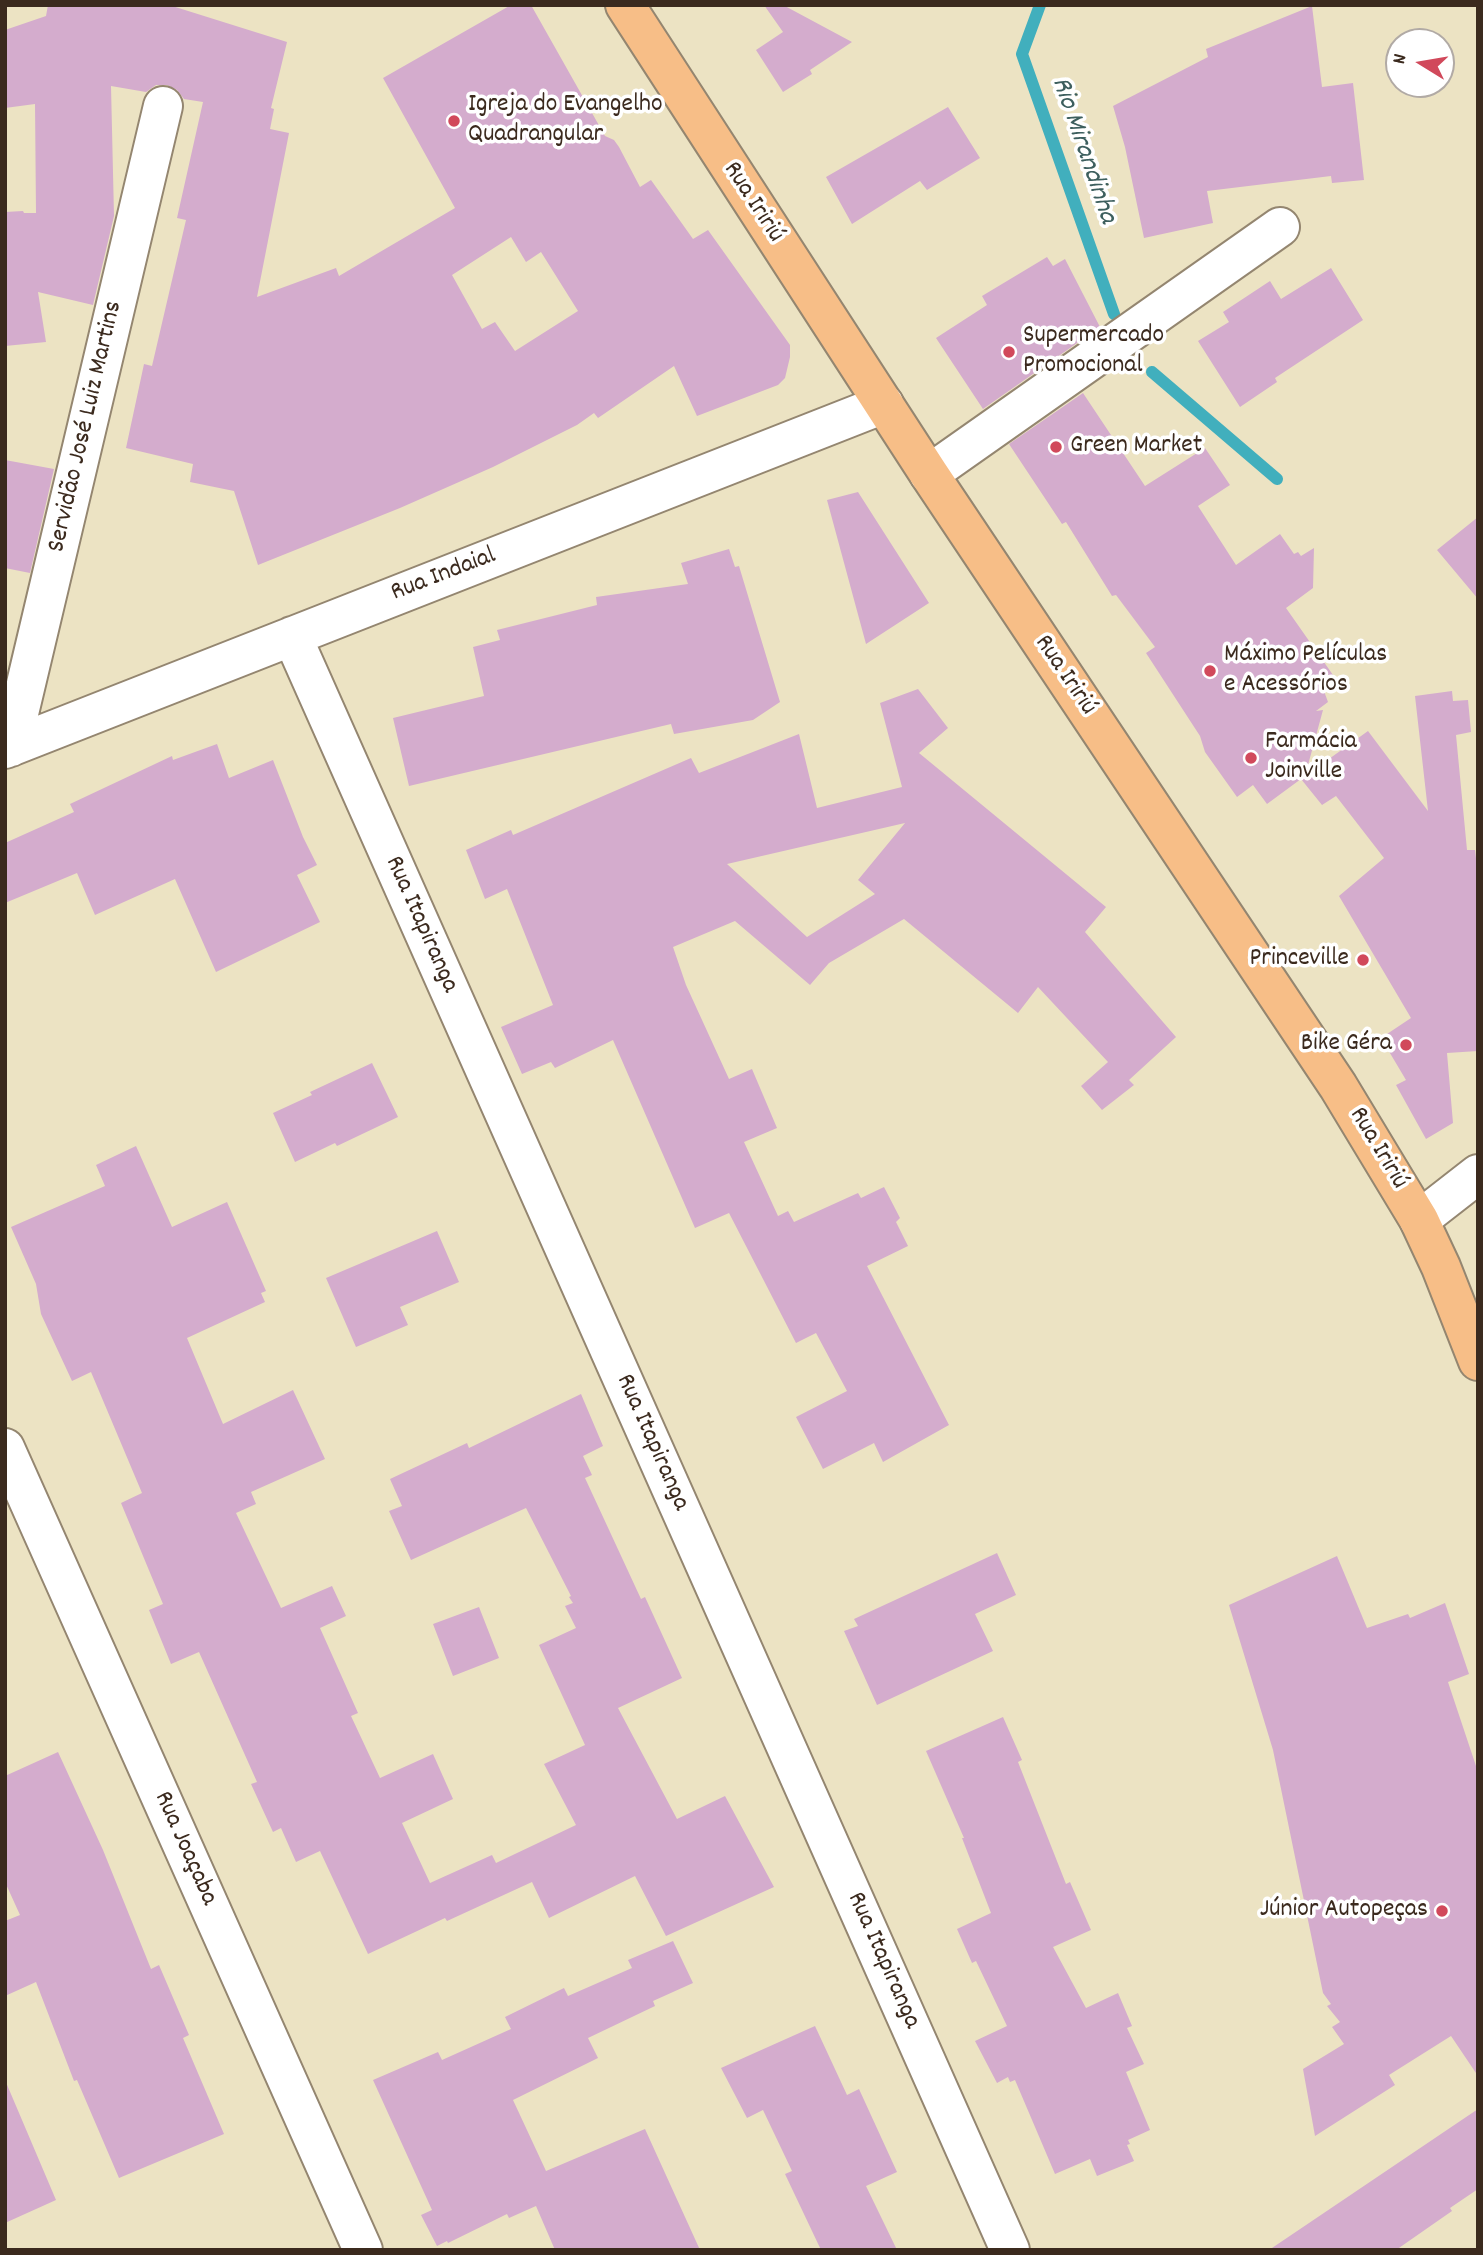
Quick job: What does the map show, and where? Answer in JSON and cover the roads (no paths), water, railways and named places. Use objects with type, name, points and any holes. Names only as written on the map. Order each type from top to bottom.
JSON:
[{"type":"main road","name":"Rua Iririú","points":[[625,5],[929,474],[1338,1086],[1419,1220],[1454,1298],[1478,1361]]},
{"type":"street","name":"Servidão José Luiz Martins","points":[[8,748],[163,106]]},
{"type":"street","points":[[929,474],[1280,227]]},
{"type":"street","name":"Rua Indaial","points":[[8,748],[884,404]]},
{"type":"street","name":"Rua Itapiranga","points":[[292,636],[1010,2250]]},
{"type":"street","points":[[1419,1220],[1478,1174]]},
{"type":"street","name":"Rua Joaçaba","points":[[5,1448],[363,2250]]},
{"type":"waterway","name":"Rio Mirandinha","points":[[1040,5],[1022,54],[1114,314]]},
{"type":"waterway","name":"Rio Mirandinha","points":[[1152,372],[1277,479]]},
{"type":"place","name":"Igreja do Evangelho Quadrangular","points":[[454,121]]},
{"type":"place","name":"Supermercado Promocional","points":[[1009,352]]},
{"type":"place","name":"Green Market","points":[[1056,447]]},
{"type":"place","name":"Máximo Películas e Acessórios","points":[[1210,671]]},
{"type":"place","name":"Farmácia Joinville","points":[[1251,758]]},
{"type":"place","name":"Princeville","points":[[1363,960]]},
{"type":"place","name":"Bike Géra","points":[[1406,1045]]},
{"type":"place","name":"Júnior Autopeças","points":[[1442,1911]]}]
